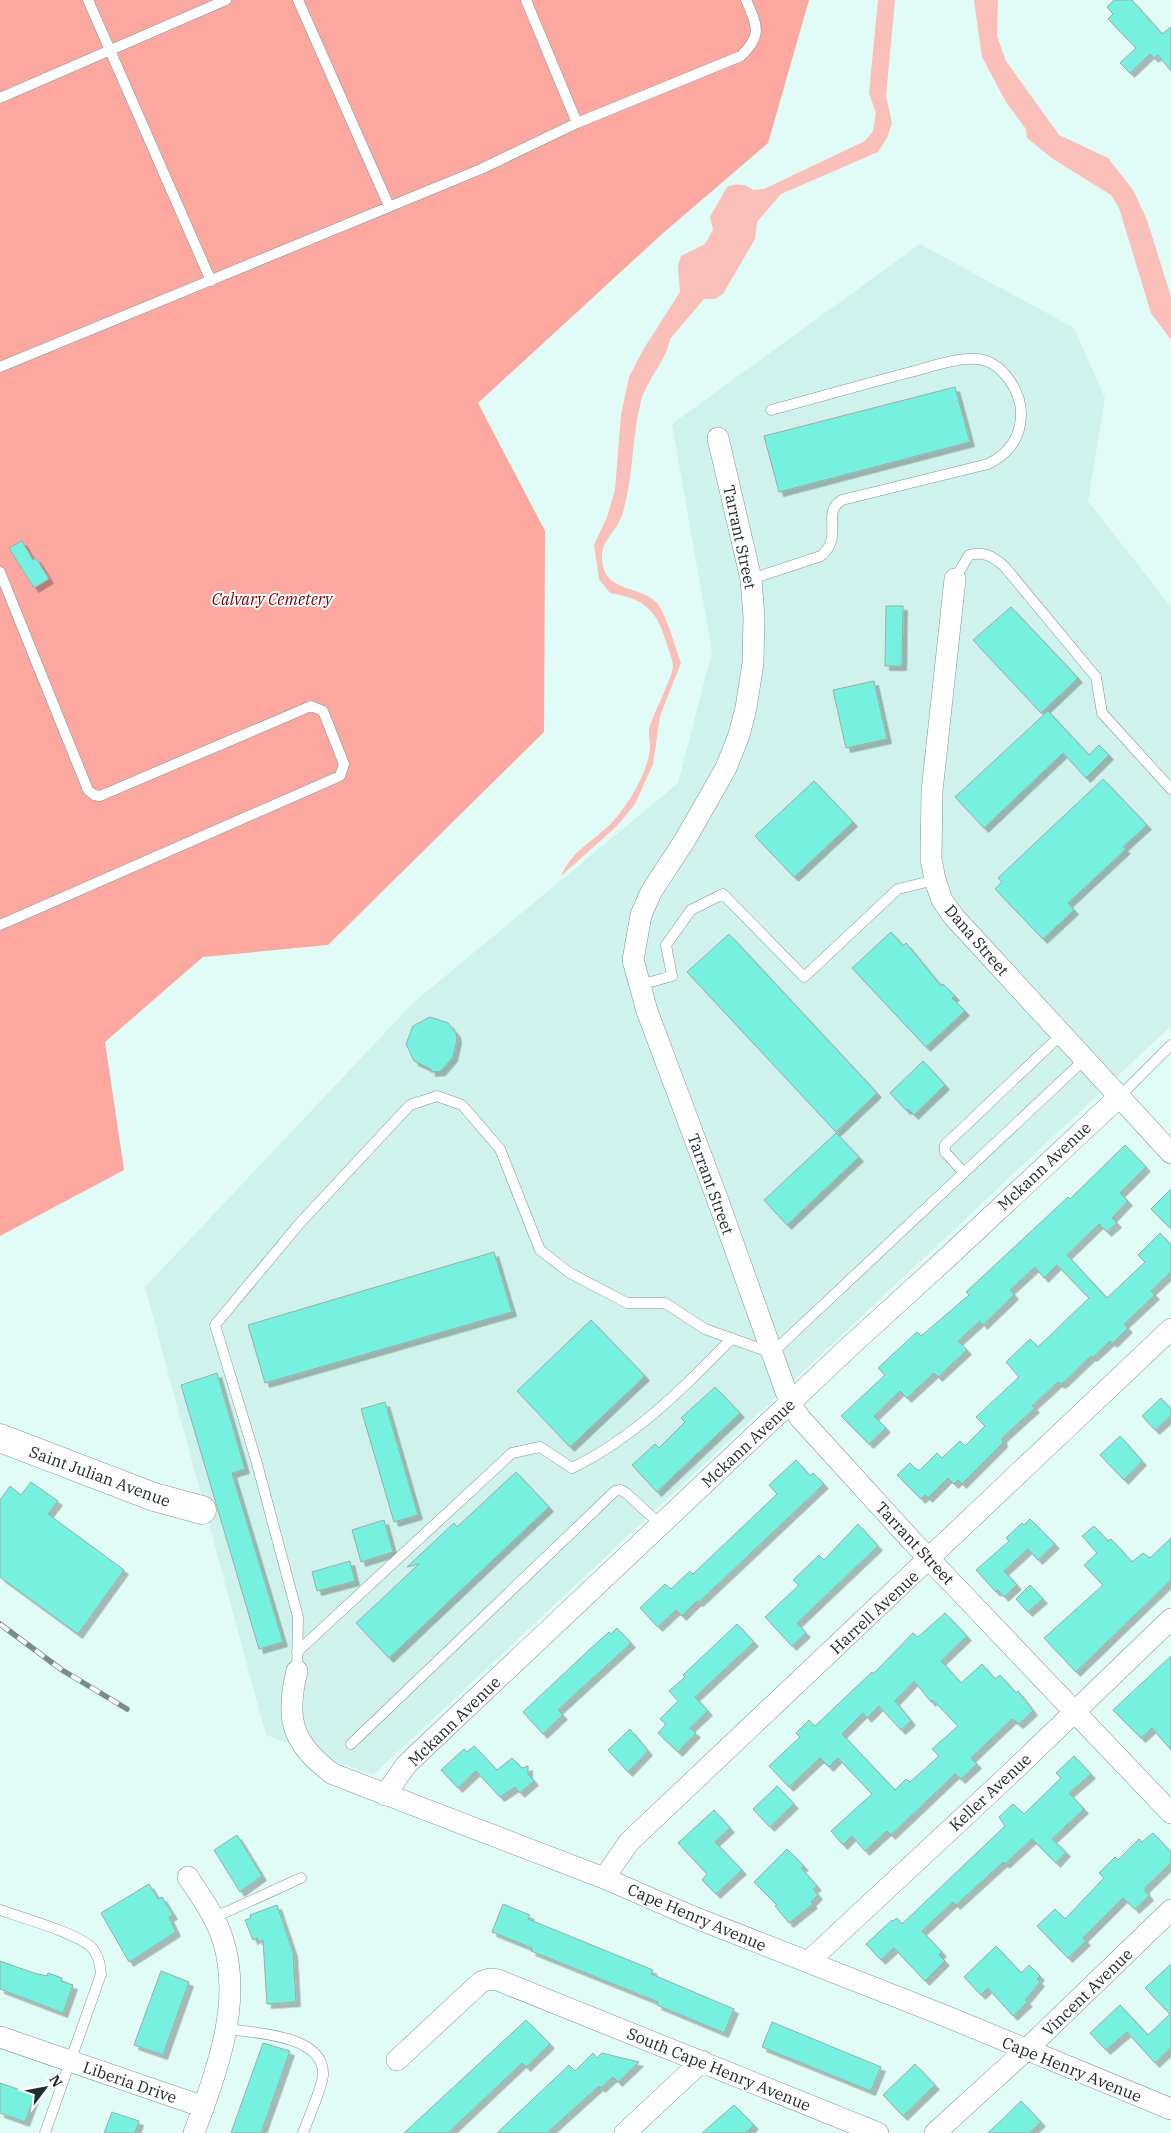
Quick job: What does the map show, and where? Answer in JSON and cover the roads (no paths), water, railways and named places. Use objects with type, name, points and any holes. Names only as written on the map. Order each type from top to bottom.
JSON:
[{"type":"street","name":"Tarrant Street","points":[[718,438],[751,579],[754,617],[753,664],[739,735],[726,768],[651,892],[641,915],[633,960],[647,1010],[790,1403],[800,1418],[929,1559],[1171,1813]]},
{"type":"street","name":"Dana Street","points":[[955,578],[932,791],[930,859],[934,880],[942,900],[954,917],[1171,1153]]},
{"type":"street","name":"Mckann Avenue","points":[[385,1795],[406,1765],[1118,1097]]},
{"type":"street","name":"Harrell Avenue","points":[[604,1878],[630,1842],[929,1559],[999,1490],[1171,1329]]},
{"type":"street","name":"Saint Julian Avenue","points":[[0,1438],[154,1497],[202,1510]]},
{"type":"street","name":"Keller Avenue","points":[[808,1962],[1171,1619]]},
{"type":"street","name":"Cape Henry Avenue","points":[[297,1662],[290,1712],[294,1729],[303,1748],[316,1762],[333,1774],[604,1878],[691,1916],[1171,2109]]},
{"type":"street","points":[[188,1877],[214,1918],[223,1940],[230,1972],[227,2029],[204,2107],[194,2133]]},
{"type":"street","name":"Vincent Avenue","points":[[936,2133],[1026,2050],[1171,1910]]},
{"type":"street","name":"South Cape Henry Avenue","points":[[397,2060],[482,1982],[490,1979],[498,1980],[878,2133]]},
{"type":"street","name":"Liberia Drive","points":[[0,2038],[204,2107]]},
{"type":"street","points":[[625,2133],[702,2061]]},
{"type":"lane","points":[[88,0],[211,282]]},
{"type":"lane","points":[[0,98],[226,0]]},
{"type":"lane","points":[[298,0],[388,206]]},
{"type":"lane","points":[[526,0],[577,123]]},
{"type":"lane","points":[[0,367],[211,282],[388,206],[481,169],[577,123],[741,56],[752,46],[756,35],[756,24],[746,0]]},
{"type":"lane","points":[[751,579],[820,556],[828,550],[833,534],[832,511],[836,504],[842,500],[988,464],[1000,458],[1010,448],[1018,436],[1021,422],[1019,399],[1009,379],[997,368],[977,358],[944,363],[771,410]]},
{"type":"lane","points":[[955,578],[969,555],[978,552],[991,556],[1004,566],[1096,677],[1102,713],[1171,789]]},
{"type":"lane","points":[[0,574],[88,790],[94,795],[100,796],[135,783],[311,706],[323,711],[344,764],[340,776],[0,925]]},
{"type":"lane","points":[[640,985],[672,976],[666,945],[691,910],[723,894],[804,977],[898,889],[934,880]]},
{"type":"lane","points":[[964,1173],[945,1152],[945,1145],[1062,1034]]},
{"type":"lane","points":[[1118,1097],[1171,1045]]},
{"type":"lane","points":[[297,1662],[298,1617],[256,1460],[215,1325],[300,1223],[410,1105],[437,1096],[462,1105],[500,1148],[540,1250],[570,1273],[627,1303],[665,1303],[704,1328],[772,1353],[1085,1059]]},
{"type":"lane","points":[[297,1662],[512,1453],[540,1447],[572,1468],[601,1454],[644,1422],[732,1338]]},
{"type":"lane","points":[[351,1744],[615,1491],[621,1490],[626,1492],[661,1525]]},
{"type":"lane","points":[[214,1918],[301,1878]]},
{"type":"lane","points":[[0,1910],[78,1939],[92,1948],[99,1958],[102,1974],[46,2133]]},
{"type":"lane","points":[[227,2029],[295,2040],[310,2049],[321,2061],[323,2075],[303,2133]]},
{"type":"railway","points":[[0,1624],[62,1670],[127,1709]]},
{"type":"park label","name":"Calvary Cemetery","points":[[272,599]]}]
